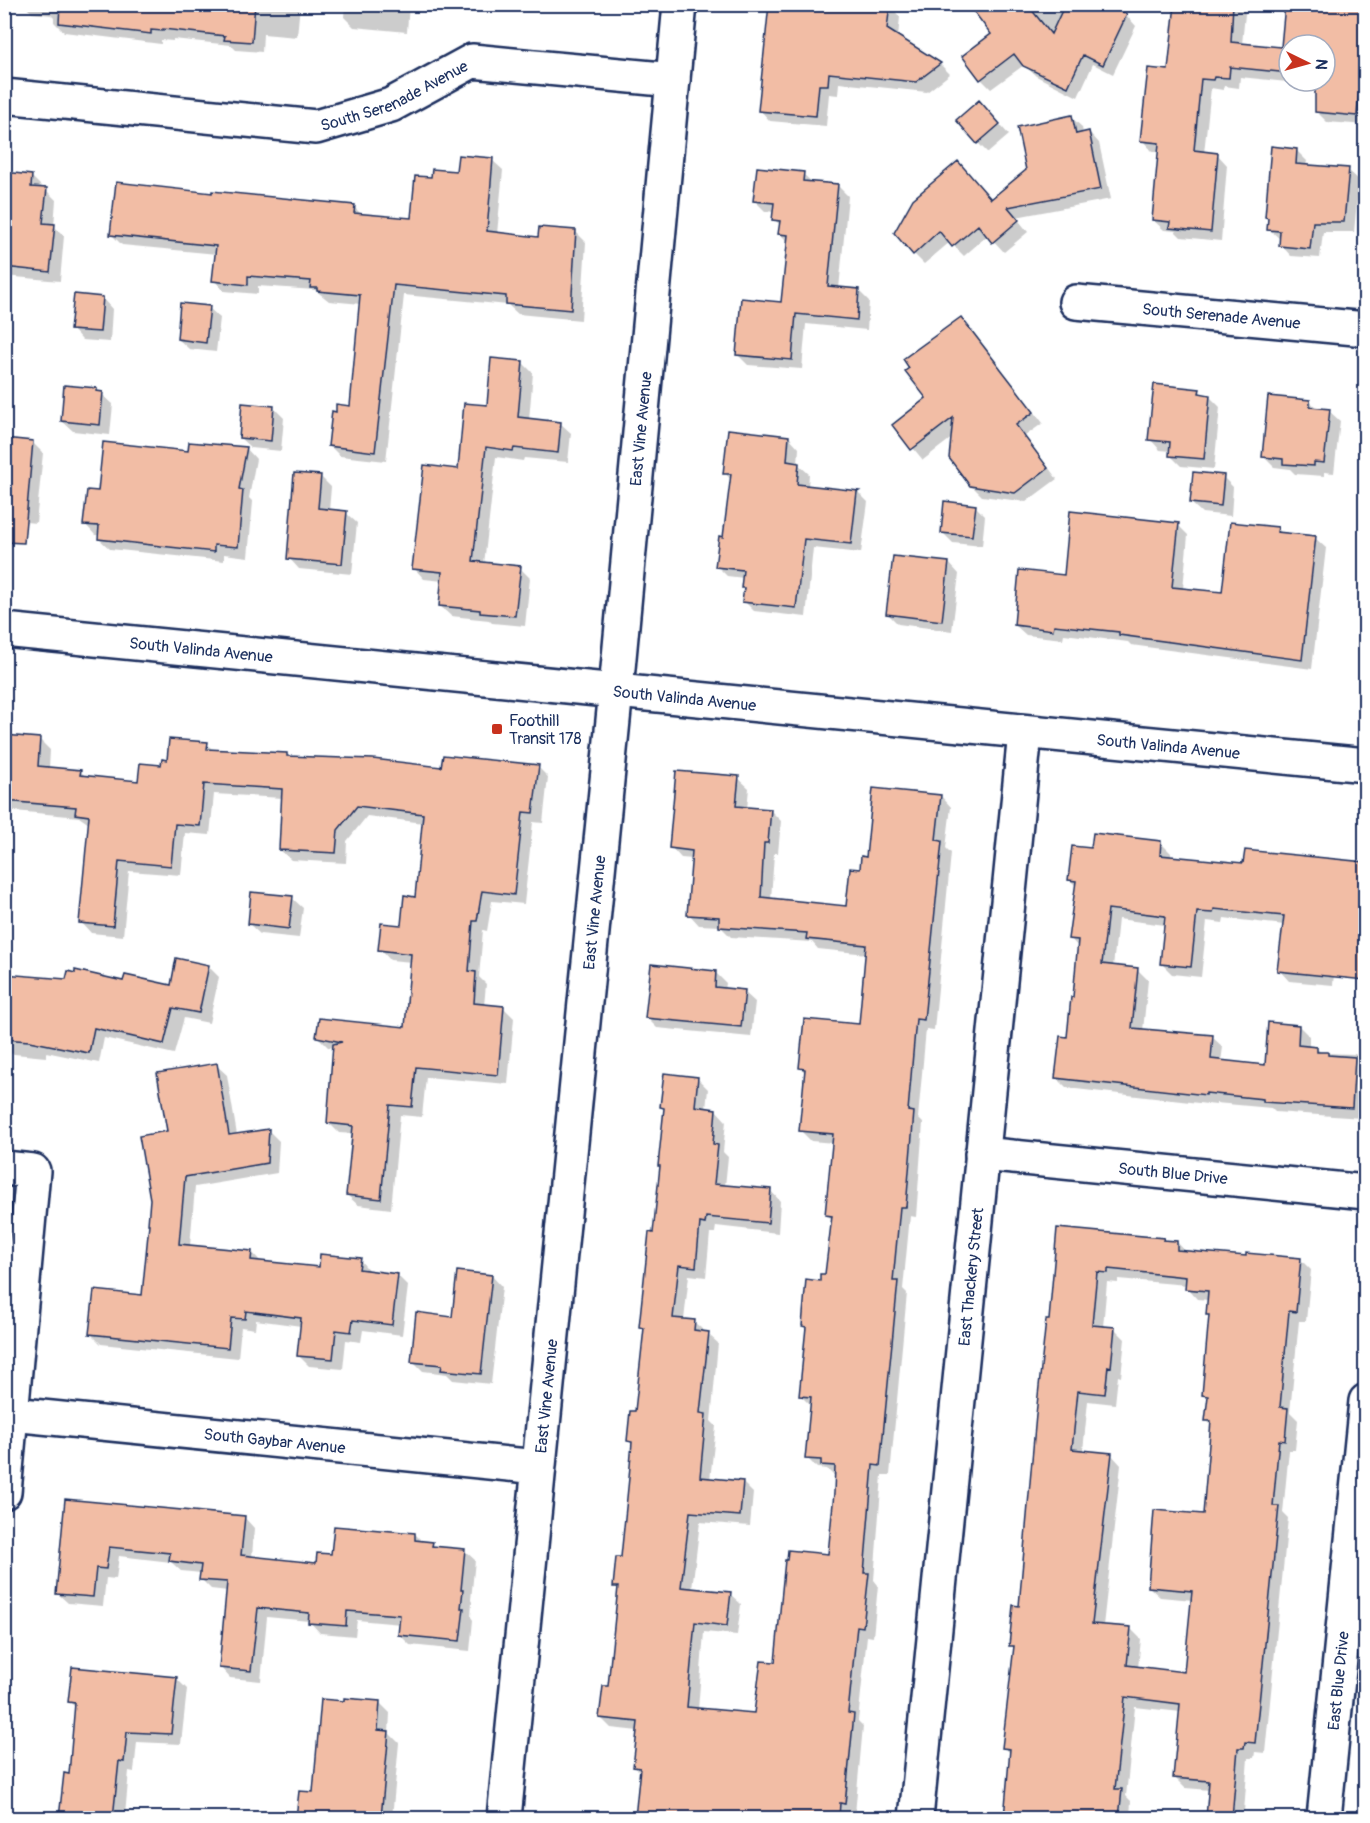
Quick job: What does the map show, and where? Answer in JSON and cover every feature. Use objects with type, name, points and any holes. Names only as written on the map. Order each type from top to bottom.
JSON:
[{"type":"street","name":"East Vine Avenue","points":[[504,1818],[616,690],[680,4]]},
{"type":"street","name":"South Serenade Avenue","points":[[4,96],[316,127],[391,105],[472,61],[673,80]]},
{"type":"street","name":"South Serenade Avenue","points":[[1076,302],[1365,329]]},
{"type":"street","name":"South Valinda Avenue","points":[[4,630],[1365,765]]},
{"type":"street","name":"East Thackery Street","points":[[916,1818],[1025,733]]},
{"type":"street","name":"South Blue Drive","points":[[982,1154],[1365,1192]]},
{"type":"street","points":[[4,1492],[12,1414],[19,1169]]},
{"type":"street","name":"East Blue Drive","points":[[1324,1818],[1365,1401]]},
{"type":"street","name":"South Gaybar Avenue","points":[[12,1414],[538,1467]]},
{"type":"building","points":[[60,4],[255,4],[252,42],[224,40],[225,36],[163,29],[163,31],[151,30],[151,34],[59,23]]},
{"type":"building","points":[[769,4],[890,4],[887,29],[941,63],[916,82],[829,73],[828,85],[819,85],[816,116],[758,111]]},
{"type":"building","points":[[968,4],[1027,4],[1051,34],[1065,4],[1107,4],[1127,14],[1103,65],[1083,55],[1068,87],[1023,66],[1014,54],[980,80],[962,56],[991,34]]},
{"type":"building","points":[[1175,4],[1233,4],[1231,42],[1277,47],[1277,72],[1230,67],[1229,78],[1201,79],[1194,150],[1218,153],[1211,232],[1169,228],[1170,222],[1152,220],[1159,143],[1140,141],[1148,68],[1168,70]]},
{"type":"building","points":[[1285,4],[1365,4],[1365,92],[1359,91],[1357,116],[1315,112],[1315,93],[1337,93],[1337,33],[1282,33]]},
{"type":"building","points":[[979,100],[1000,124],[977,144],[956,120]]},
{"type":"building","points":[[1072,115],[1076,134],[1089,131],[1101,189],[1008,207],[1019,220],[992,243],[978,225],[952,247],[939,231],[913,255],[894,233],[913,199],[958,161],[991,199],[1026,170],[1017,127]]},
{"type":"building","points":[[1271,146],[1297,149],[1296,164],[1349,168],[1344,222],[1313,222],[1310,249],[1279,246],[1280,231],[1267,230],[1268,218],[1265,217]]},
{"type":"building","points":[[458,155],[493,158],[487,231],[538,237],[539,227],[576,230],[571,310],[506,304],[506,296],[394,285],[375,452],[328,446],[332,411],[336,412],[336,404],[350,406],[360,295],[317,291],[317,288],[310,288],[311,281],[248,276],[248,285],[212,281],[216,246],[110,235],[116,182],[355,205],[354,213],[411,218],[415,176],[431,177],[432,169],[456,171]]},
{"type":"building","points":[[757,167],[804,172],[803,181],[838,184],[828,286],[859,289],[857,320],[796,314],[792,360],[736,355],[741,298],[781,302],[788,235],[778,234],[780,221],[772,220],[774,203],[753,201]]},
{"type":"building","points":[[4,172],[32,175],[31,187],[47,188],[43,223],[55,224],[50,272],[4,267]]},
{"type":"building","points":[[74,294],[103,297],[100,332],[70,330]]},
{"type":"building","points":[[180,303],[210,306],[206,343],[177,339]]},
{"type":"building","points":[[961,317],[1034,412],[1016,425],[1048,468],[1015,493],[970,486],[949,458],[953,418],[911,450],[892,425],[926,398],[905,371],[909,368],[903,359]]},
{"type":"building","points":[[491,358],[523,361],[518,417],[561,422],[558,453],[486,447],[473,561],[521,566],[515,616],[439,606],[442,572],[412,569],[424,465],[458,469],[464,403],[487,405]]},
{"type":"building","points":[[1154,384],[1200,389],[1199,393],[1210,395],[1204,459],[1169,456],[1170,442],[1148,440]]},
{"type":"building","points":[[64,385],[97,388],[97,391],[103,392],[100,425],[61,421]]},
{"type":"building","points":[[1268,396],[1310,400],[1310,407],[1330,409],[1324,463],[1314,462],[1314,466],[1283,464],[1283,459],[1262,457]]},
{"type":"building","points":[[242,403],[274,406],[271,441],[239,438]]},
{"type":"building","points":[[728,429],[789,436],[787,461],[799,463],[797,484],[859,491],[857,492],[851,544],[804,539],[796,608],[742,602],[743,570],[715,567],[719,536],[723,537],[731,474],[723,474]]},
{"type":"building","points":[[4,438],[33,441],[24,543],[4,542]]},
{"type":"building","points":[[103,442],[188,451],[189,442],[247,447],[239,489],[243,490],[238,547],[214,545],[214,552],[98,539],[99,526],[83,525],[87,490],[98,491]]},
{"type":"building","points":[[1193,472],[1224,475],[1221,506],[1190,503]]},
{"type":"building","points":[[294,473],[321,475],[318,508],[347,511],[342,564],[287,559]]},
{"type":"building","points":[[944,501],[976,505],[972,536],[941,533]]},
{"type":"building","points":[[1070,511],[1179,523],[1172,587],[1222,592],[1230,522],[1278,527],[1277,532],[1316,536],[1302,660],[1119,635],[1119,632],[1054,625],[1053,630],[1014,625],[1019,570],[1064,575]]},
{"type":"building","points":[[893,556],[949,562],[942,621],[886,614]]},
{"type":"building","points":[[4,735],[40,738],[38,766],[81,770],[80,775],[138,781],[140,763],[161,765],[162,759],[167,760],[169,739],[208,742],[207,749],[287,753],[287,756],[373,759],[441,767],[443,755],[539,765],[533,813],[523,812],[514,895],[482,891],[477,921],[473,921],[469,971],[476,972],[474,1003],[504,1006],[498,1075],[416,1067],[412,1107],[390,1105],[381,1199],[346,1195],[353,1126],[327,1123],[333,1044],[342,1042],[316,1037],[319,1018],[405,1027],[411,954],[378,950],[381,923],[401,925],[404,895],[415,897],[423,814],[357,806],[338,830],[336,853],[279,850],[282,789],[204,784],[200,826],[175,824],[171,866],[119,861],[113,926],[79,923],[89,816],[75,814],[76,807],[4,801]]},
{"type":"building","points":[[676,771],[739,776],[736,806],[771,809],[768,843],[764,843],[761,897],[846,906],[850,868],[860,869],[861,856],[866,857],[873,788],[941,795],[936,840],[942,841],[924,1020],[916,1019],[908,1111],[914,1112],[906,1207],[900,1207],[893,1281],[898,1281],[880,1466],[873,1465],[864,1573],[869,1573],[863,1627],[857,1626],[848,1713],[854,1714],[845,1804],[840,1803],[839,1818],[635,1818],[640,1768],[633,1767],[638,1722],[599,1718],[603,1686],[608,1686],[618,1587],[613,1587],[616,1557],[621,1557],[629,1478],[632,1442],[627,1441],[630,1411],[635,1411],[644,1328],[639,1327],[649,1232],[653,1233],[660,1166],[658,1166],[664,1108],[660,1107],[664,1073],[698,1077],[695,1106],[716,1109],[713,1144],[718,1145],[714,1184],[771,1189],[768,1223],[706,1217],[705,1224],[700,1223],[696,1267],[679,1265],[673,1318],[695,1320],[694,1330],[709,1332],[700,1413],[706,1414],[700,1477],[743,1481],[740,1516],[690,1512],[681,1587],[731,1592],[727,1626],[695,1622],[687,1707],[754,1713],[761,1661],[775,1662],[785,1560],[787,1560],[788,1550],[828,1554],[834,1493],[835,1466],[821,1465],[821,1460],[805,1459],[811,1397],[799,1396],[806,1327],[802,1326],[806,1279],[820,1281],[820,1274],[825,1274],[832,1216],[825,1215],[833,1134],[799,1131],[805,1069],[799,1068],[804,1019],[859,1024],[866,945],[806,939],[807,933],[719,927],[719,917],[687,915],[692,851],[669,848]]},
{"type":"building","points":[[1093,833],[1161,841],[1160,855],[1243,863],[1245,850],[1365,862],[1365,980],[1277,971],[1284,916],[1214,909],[1213,913],[1197,912],[1191,967],[1160,964],[1165,916],[1108,909],[1102,964],[1138,968],[1132,1028],[1213,1035],[1211,1059],[1265,1065],[1268,1022],[1299,1025],[1298,1045],[1317,1047],[1317,1052],[1328,1052],[1328,1055],[1355,1057],[1352,1108],[1263,1102],[1263,1099],[1055,1078],[1060,1036],[1067,1037],[1078,940],[1068,939],[1076,881],[1068,880],[1072,846],[1091,848]]},
{"type":"building","points":[[251,892],[293,896],[289,929],[248,924]]},
{"type":"building","points":[[176,958],[209,965],[199,1013],[173,1008],[164,1044],[94,1028],[89,1053],[29,1041],[4,1039],[4,974],[66,979],[68,971],[75,973],[75,970],[123,981],[125,975],[171,985]]},
{"type":"building","points":[[651,964],[716,971],[715,987],[745,990],[741,1027],[645,1018]]},
{"type":"building","points":[[217,1063],[229,1135],[269,1129],[267,1163],[185,1177],[179,1244],[252,1251],[251,1260],[319,1267],[320,1254],[361,1258],[359,1269],[398,1274],[392,1325],[353,1320],[351,1332],[336,1330],[333,1359],[297,1356],[301,1318],[246,1311],[245,1319],[231,1318],[228,1348],[89,1334],[94,1290],[142,1295],[150,1199],[139,1136],[167,1131],[157,1073]]},
{"type":"building","points":[[1057,1228],[1164,1238],[1163,1240],[1177,1241],[1177,1250],[1301,1258],[1296,1312],[1289,1311],[1280,1407],[1288,1408],[1285,1441],[1279,1440],[1273,1506],[1279,1506],[1255,1743],[1245,1742],[1244,1748],[1238,1748],[1232,1818],[1206,1818],[1209,1781],[1173,1778],[1180,1704],[1125,1697],[1115,1789],[1122,1789],[1119,1818],[1004,1818],[1010,1749],[1002,1748],[1014,1646],[1009,1646],[1013,1605],[1019,1606],[1036,1415],[1046,1320],[1049,1320]],"holes":[[[1108,1269],[1186,1277],[1185,1289],[1208,1291],[1206,1315],[1209,1315],[1202,1395],[1208,1396],[1205,1421],[1211,1421],[1203,1514],[1154,1510],[1148,1587],[1192,1591],[1184,1672],[1127,1665],[1131,1627],[1092,1624],[1112,1453],[1072,1449],[1078,1391],[1105,1394],[1108,1366],[1111,1367],[1115,1327],[1092,1325],[1097,1272],[1108,1273]]]},
{"type":"building","points":[[457,1271],[492,1275],[481,1374],[441,1370],[442,1365],[411,1362],[416,1312],[452,1317]]},
{"type":"building","points":[[65,1499],[245,1516],[241,1555],[316,1563],[317,1553],[331,1554],[334,1526],[415,1533],[415,1540],[433,1542],[432,1546],[465,1549],[461,1590],[463,1590],[461,1608],[464,1608],[460,1641],[398,1635],[400,1615],[347,1611],[346,1626],[308,1623],[309,1613],[258,1608],[251,1671],[219,1668],[227,1582],[199,1580],[201,1565],[169,1561],[170,1553],[109,1547],[106,1569],[96,1568],[93,1597],[56,1594]]},
{"type":"building","points":[[72,1667],[177,1677],[171,1734],[127,1732],[124,1762],[119,1761],[113,1818],[59,1818],[64,1773],[69,1774],[75,1703],[68,1702]]},
{"type":"building","points":[[344,1698],[380,1701],[378,1730],[389,1731],[381,1818],[296,1818],[299,1791],[313,1792],[321,1699],[344,1701]]},
{"type":"place","name":"Foothill Transit 178","points":[[497,729]]}]
